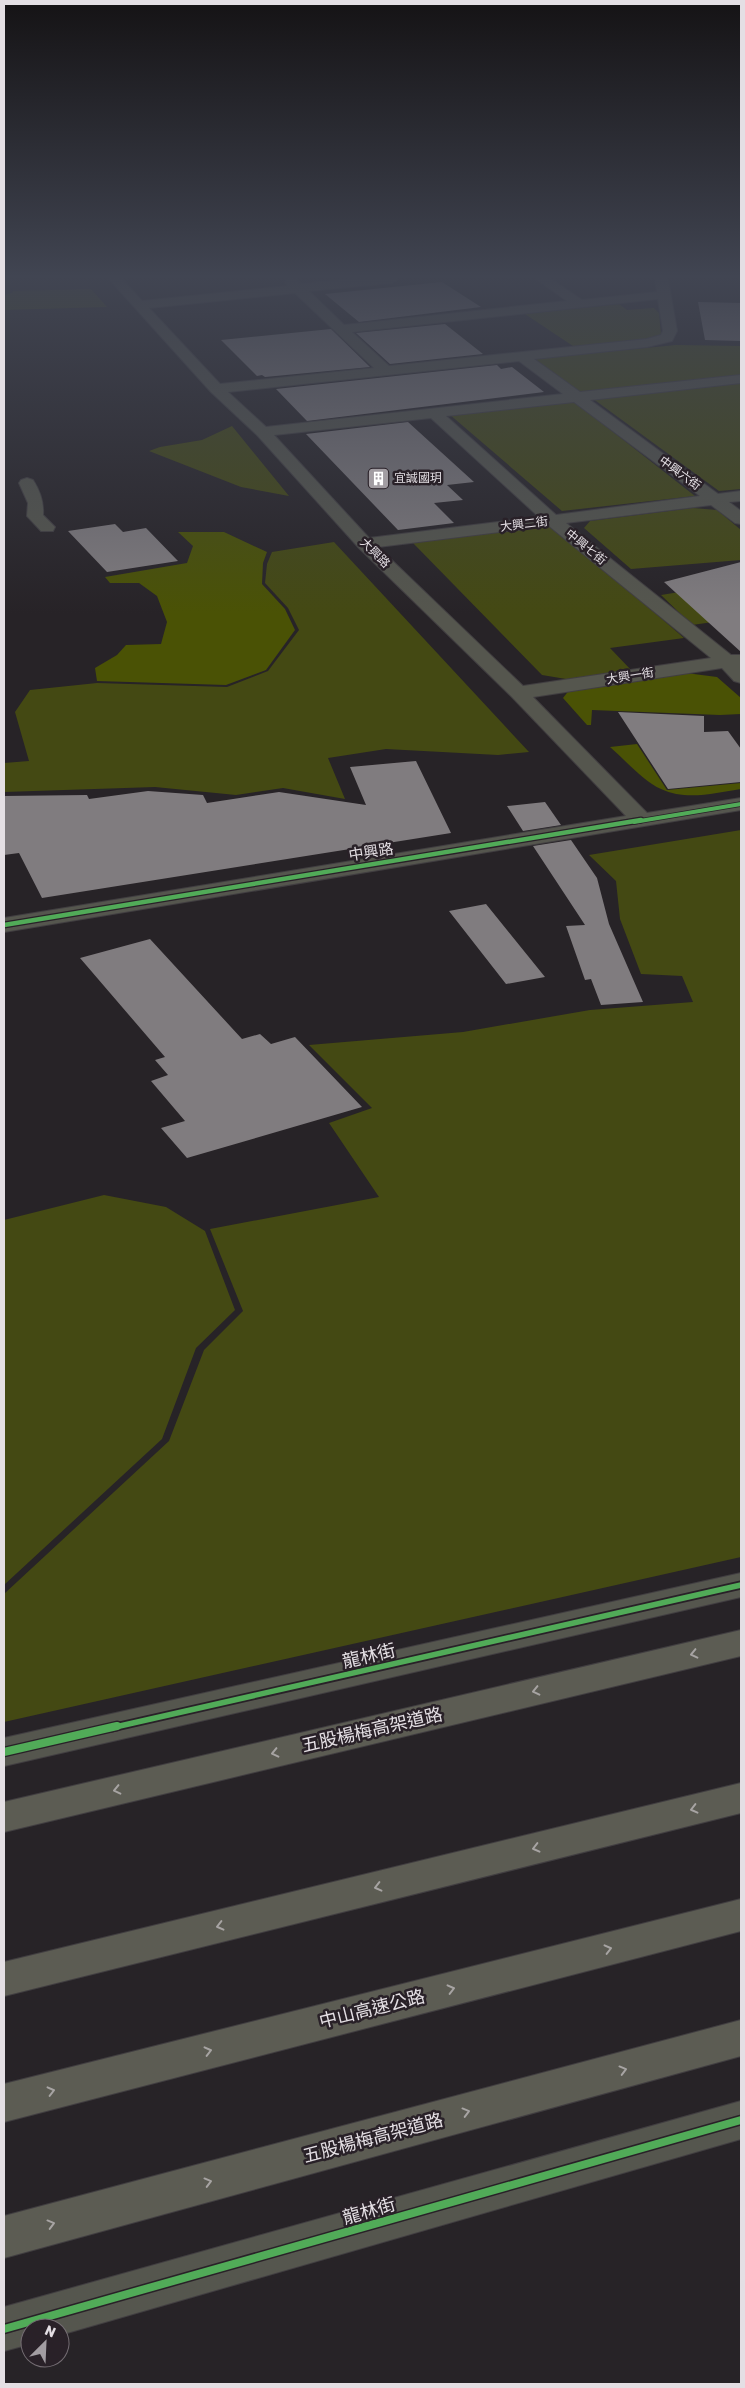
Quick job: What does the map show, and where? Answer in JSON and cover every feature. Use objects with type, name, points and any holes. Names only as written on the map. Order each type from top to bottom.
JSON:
[{"type":"highway","name":"五股楊梅高架道路","points":[[4,1817],[741,1643]]},
{"type":"highway","points":[[4,1979],[741,1798]]},
{"type":"highway","name":"中山高速公路","points":[[4,2103],[741,1915]]},
{"type":"highway","name":"五股楊梅高架道路","points":[[4,2237],[741,2038]]},
{"type":"street","name":"大興路","points":[[219,390],[262,432],[365,544],[519,693],[641,819]]},
{"type":"street","name":"中興六街","points":[[567,390],[741,519]]},
{"type":"street","points":[[262,432],[636,390]]},
{"type":"street","name":"中興七街","points":[[434,413],[552,520],[733,660],[741,677]]},
{"type":"street","points":[[27,483],[36,503],[35,516],[47,527]]},
{"type":"street","name":"大興二街","points":[[365,544],[741,496]]},
{"type":"street","name":"大興一街","points":[[519,693],[733,660]]},
{"type":"street","name":"中興路","points":[[4,925],[741,804]]},
{"type":"street","name":"龍林街","points":[[4,1752],[741,1586]]},
{"type":"street","name":"龍林街","points":[[4,2329],[741,2120]]},
{"type":"green space","points":[[577,390],[605,390],[581,393]]},
{"type":"green space","points":[[662,390],[741,390],[741,489],[719,491],[592,398]]},
{"type":"green space","points":[[571,399],[695,496],[562,511],[449,414]]},
{"type":"green space","points":[[232,426],[289,496],[241,487],[149,451],[160,447],[202,440]]},
{"type":"green space","points":[[693,508],[717,510],[741,530],[741,560],[631,569],[584,528],[590,521]]},
{"type":"green space","points":[[552,524],[684,638],[610,648],[632,671],[572,680],[542,675],[413,543]]},
{"type":"green space","points":[[178,532],[224,532],[267,552],[263,563],[262,584],[285,609],[295,630],[266,670],[226,685],[97,681],[95,668],[117,655],[126,645],[161,644],[167,622],[157,596],[139,583],[110,583],[105,577],[187,563],[193,546]]},
{"type":"green space","points":[[334,542],[529,752],[498,755],[386,749],[328,758],[345,799],[283,788],[236,795],[155,787],[4,792],[4,763],[29,761],[15,712],[30,690],[97,683],[227,687],[268,671],[299,630],[288,608],[265,583],[267,564],[272,552]]},
{"type":"green space","points":[[741,582],[741,618],[692,625],[661,595]]},
{"type":"green space","points":[[686,673],[717,677],[741,698],[741,714],[720,715],[592,710],[591,725],[587,725],[563,698],[570,689]]},
{"type":"green space","points":[[637,744],[667,790],[741,783],[741,789],[711,794],[680,795],[661,789],[641,776],[610,747]]},
{"type":"green space","points":[[741,830],[741,1557],[4,1722],[4,1594],[169,1441],[204,1350],[243,1311],[210,1229],[379,1197],[329,1123],[372,1108],[309,1045],[463,1032],[590,1010],[693,1002],[682,976],[641,974],[620,919],[616,881],[589,855]]},
{"type":"green space","points":[[104,1195],[166,1207],[205,1231],[235,1310],[196,1348],[162,1439],[4,1585],[4,1220]]},
{"type":"building","points":[[277,390],[542,390],[544,392],[307,421]]},
{"type":"building","points":[[408,422],[474,482],[447,485],[463,500],[434,503],[454,523],[398,530],[306,434]]},
{"type":"building","points":[[115,524],[123,532],[146,528],[178,561],[107,572],[68,531]]},
{"type":"building","points":[[741,562],[741,652],[664,582]]},
{"type":"building","points":[[618,712],[704,716],[704,732],[728,731],[741,749],[741,782],[668,789]]},
{"type":"building","points":[[416,761],[451,833],[42,898],[19,853],[4,855],[4,796],[87,795],[89,799],[148,791],[203,795],[207,803],[279,792],[366,805],[350,767]]},
{"type":"building","points":[[545,802],[561,825],[523,831],[507,806]]},
{"type":"building","points":[[571,840],[597,878],[609,924],[643,1002],[601,1005],[591,979],[585,980],[566,926],[585,925],[533,846]]},
{"type":"building","points":[[486,904],[545,977],[506,984],[449,911]]},
{"type":"building","points":[[150,939],[242,1039],[260,1034],[271,1044],[295,1037],[362,1107],[187,1158],[161,1128],[185,1121],[151,1081],[168,1075],[155,1060],[165,1057],[80,958]]},
{"type":"cycle path","points":[[4,925],[741,804]]},
{"type":"cycle path","points":[[4,1752],[741,1585]]},
{"type":"cycle path","points":[[4,2329],[741,2120]]},
{"type":"place","name":"宜誠國玥","points":[[378,478]]}]
